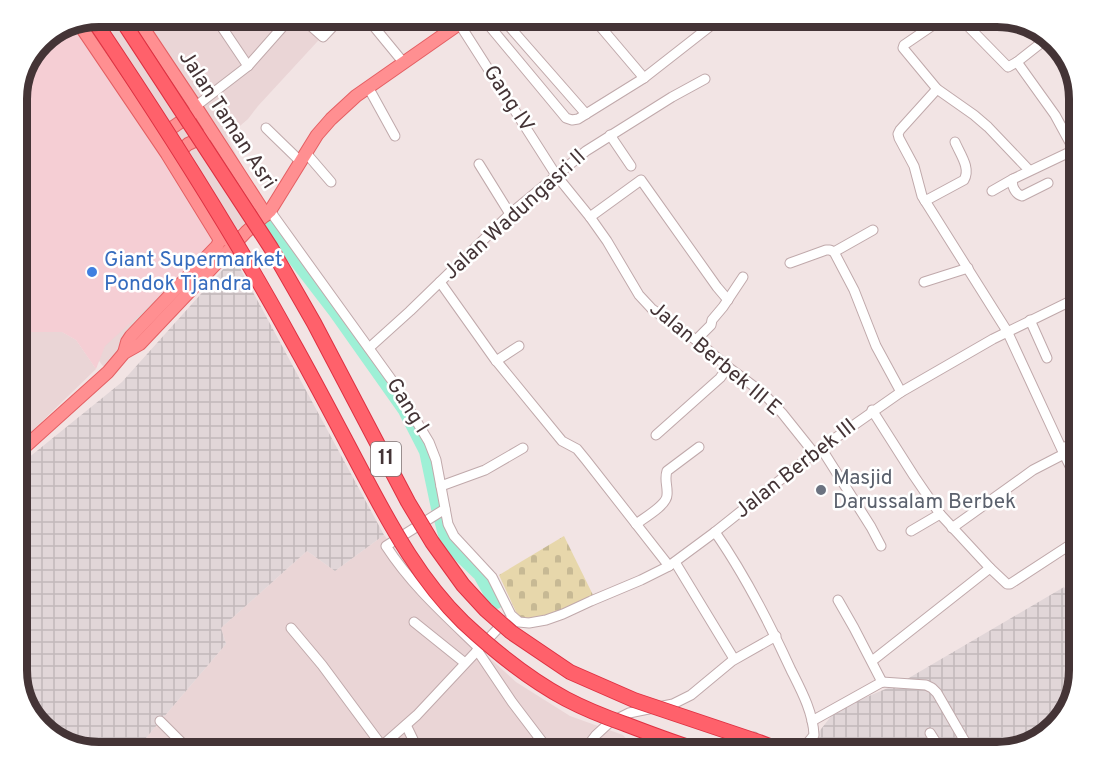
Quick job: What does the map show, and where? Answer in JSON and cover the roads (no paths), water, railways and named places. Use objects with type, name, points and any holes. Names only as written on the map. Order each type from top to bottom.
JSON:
[{"type":"highway","name":"11","points":[[98,27],[213,203],[292,340],[385,514],[409,555],[436,592],[461,620],[503,657],[566,699],[597,714],[672,742]]},
{"type":"highway","name":"11","points":[[127,27],[271,248],[314,323],[408,502],[432,542],[463,585],[511,632],[570,672],[634,700],[759,742]]},
{"type":"main road","name":"Jalan Taman Asri","points":[[143,27],[268,213]]},
{"type":"main road","points":[[27,445],[108,372],[124,353],[140,344],[246,232],[268,213],[317,135],[343,106],[450,27]]},
{"type":"main road","points":[[82,29],[155,137],[220,240]]},
{"type":"main road","points":[[155,137],[197,108]]},
{"type":"main road","points":[[170,160],[196,139],[213,134]]},
{"type":"main road","points":[[124,353],[131,336],[217,246],[220,240],[239,232],[246,232]]},
{"type":"street","points":[[222,27],[248,66]]},
{"type":"street","points":[[197,108],[248,66],[282,27]]},
{"type":"street","points":[[312,27],[323,37],[332,27]]},
{"type":"street","points":[[375,27],[403,62]]},
{"type":"street","name":"Gang IV","points":[[466,27],[556,175]]},
{"type":"street","points":[[491,27],[566,118],[572,120],[578,119],[644,78],[708,27]]},
{"type":"street","points":[[511,27],[586,114]]},
{"type":"street","points":[[601,27],[644,78]]},
{"type":"street","points":[[929,27],[902,46],[937,89],[974,115],[1029,170]]},
{"type":"street","points":[[969,27],[1008,67],[1017,63],[1042,43]]},
{"type":"street","points":[[1017,63],[1055,115],[1069,139]]},
{"type":"street","name":"Jalan Wadungasri II","points":[[369,348],[510,214],[585,151],[705,79]]},
{"type":"street","points":[[368,87],[394,136]]},
{"type":"street","points":[[937,89],[900,130],[899,138],[914,166],[920,193],[1007,331],[1069,463]]},
{"type":"street","points":[[266,128],[331,182]]},
{"type":"street","points":[[610,135],[631,166]]},
{"type":"street","points":[[926,201],[964,180],[967,175],[955,142]]},
{"type":"street","points":[[992,190],[1069,152]]},
{"type":"street","points":[[479,164],[510,214]]},
{"type":"street","name":"Jalan Berbek III E","points":[[556,175],[607,241],[639,296],[652,309],[696,340],[762,393],[818,450],[881,546]]},
{"type":"street","points":[[1013,179],[1016,192],[1022,196],[1048,183]]},
{"type":"street","points":[[590,217],[640,180],[728,300]]},
{"type":"street","name":"Gang I","points":[[268,213],[391,379],[429,442],[436,460],[443,510],[454,536],[492,577],[511,615]]},
{"type":"street","points":[[834,252],[873,230]]},
{"type":"street","points":[[790,263],[826,250],[834,252],[854,290],[876,346],[901,392]]},
{"type":"street","points":[[924,282],[968,268]]},
{"type":"street","points":[[696,340],[711,325],[712,320],[742,277]]},
{"type":"street","points":[[440,282],[496,361],[562,441],[577,449],[636,524],[672,564],[734,659]]},
{"type":"street","name":"Jalan Berbek III","points":[[511,615],[519,622],[546,620],[641,580],[672,564],[872,410],[1007,331],[1069,302]]},
{"type":"street","points":[[1030,320],[1047,358]]},
{"type":"street","points":[[496,361],[519,346]]},
{"type":"street","points":[[656,435],[720,378],[728,367]]},
{"type":"street","points":[[872,410],[940,514],[1006,584],[1010,584],[1069,545]]},
{"type":"street","points":[[636,524],[665,502],[667,471],[699,447]]},
{"type":"street","points":[[441,486],[485,470],[523,448]]},
{"type":"street","points":[[952,528],[1033,470],[1069,448]]},
{"type":"street","points":[[443,510],[387,546],[400,568],[478,649],[512,702],[542,742]]},
{"type":"street","points":[[911,531],[940,514]]},
{"type":"street","points":[[715,532],[732,555],[776,636],[802,694],[812,721],[814,735],[808,742]]},
{"type":"street","points":[[872,661],[990,568]]},
{"type":"street","points":[[838,600],[882,682]]},
{"type":"street","points":[[387,742],[417,715],[511,615]]},
{"type":"street","points":[[414,622],[465,663]]},
{"type":"street","points":[[291,628],[322,665],[374,742]]},
{"type":"street","points":[[591,742],[609,723],[629,713],[673,704],[691,695],[734,659],[776,636]]},
{"type":"street","points":[[812,721],[882,682],[926,685],[937,693],[965,742]]},
{"type":"street","points":[[160,721],[181,742]]},
{"type":"street","points":[[406,724],[414,742]]},
{"type":"street","points":[[930,733],[935,742]]},
{"type":"street","points":[[751,742],[755,736],[772,742]]},
{"type":"waterway","points":[[267,221],[336,311],[406,410],[427,451],[448,542],[481,574],[496,601]]},
{"type":"place","name":"Giant Supermarket Pondok Tjandra","points":[[92,272]]},
{"type":"place","name":"Masjid Darussalam Berbek","points":[[821,490]]}]
